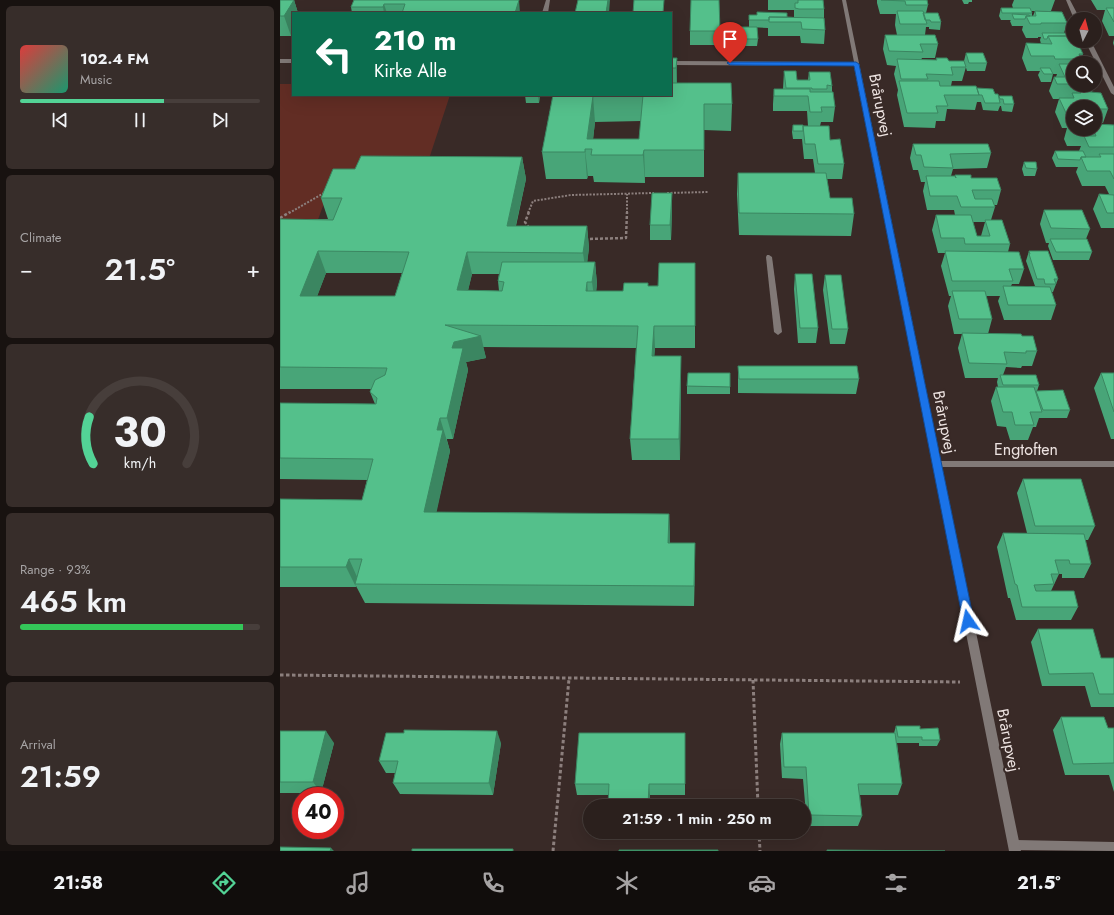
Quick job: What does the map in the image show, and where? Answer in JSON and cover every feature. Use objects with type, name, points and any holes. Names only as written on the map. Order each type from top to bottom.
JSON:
[{"type":"street","points":[[545,12],[548,0]]},
{"type":"street","name":"Brårupvej","points":[[844,0],[1014,848]]},
{"type":"street","points":[[1068,0],[1074,12]]},
{"type":"street","points":[[1092,48],[1114,93]]},
{"type":"street","points":[[280,61],[292,61]]},
{"type":"street","points":[[672,63],[856,64]]},
{"type":"street","points":[[769,257],[778,332]]},
{"type":"street","name":"Engtoften","points":[[937,464],[1114,464]]},
{"type":"street","points":[[1014,848],[1114,847]]},
{"type":"path","points":[[280,218],[328,191]]},
{"type":"path","points":[[664,193],[709,192]]},
{"type":"path","points":[[532,232],[525,222],[533,201],[571,195],[657,193]]},
{"type":"path","points":[[581,239],[626,238],[627,194]]},
{"type":"path","points":[[280,676],[981,682]]},
{"type":"path","points":[[553,851],[569,679]]},
{"type":"path","points":[[754,680],[758,799]]},
{"type":"path","points":[[759,839],[760,851]]},
{"type":"shaded area","points":[[280,84],[292,84],[292,96],[450,96],[425,171],[330,187],[316,225],[280,225]]},
{"type":"building","points":[[280,0],[294,0],[284,16],[280,16]]},
{"type":"building","points":[[354,0],[519,0],[515,12],[402,12],[405,4],[384,4],[383,7],[351,7]]},
{"type":"building","points":[[578,0],[608,0],[606,12],[575,12]]},
{"type":"building","points":[[634,0],[664,0],[663,12],[633,12]]},
{"type":"building","points":[[691,0],[719,0],[720,31],[690,31]]},
{"type":"building","points":[[798,0],[823,0],[824,9],[795,8],[795,3],[798,3]]},
{"type":"building","points":[[881,0],[927,0],[928,5],[906,5],[905,1]]},
{"type":"building","points":[[1001,8],[1030,8],[1032,13],[1002,13]]},
{"type":"building","points":[[1106,8],[1114,8],[1114,22]]},
{"type":"building","points":[[897,11],[923,11],[927,24],[900,24]]},
{"type":"building","points":[[1035,11],[1062,12],[1066,23],[1030,24],[1026,16],[1036,16]]},
{"type":"building","points":[[757,12],[787,13],[787,17],[769,17],[769,20],[749,20],[749,15],[757,15]]},
{"type":"building","points":[[923,13],[938,13],[941,22],[931,22],[930,20],[925,20]]},
{"type":"building","points":[[1012,14],[1030,16],[1026,16],[1025,19],[1014,19]]},
{"type":"building","points":[[769,17],[824,18],[825,30],[802,29],[801,22],[769,22]]},
{"type":"building","points":[[739,27],[757,27],[758,39],[740,39]]},
{"type":"building","points":[[1042,33],[1066,33],[1066,36],[1048,36],[1047,39],[1044,39]]},
{"type":"building","points":[[885,35],[935,35],[938,44],[920,44],[923,52],[889,51]]},
{"type":"building","points":[[1048,36],[1066,36],[1066,48],[1080,48],[1083,54],[1079,54],[1080,56],[1066,56],[1066,59],[1055,59],[1054,56],[1031,56],[1026,43],[1052,44]]},
{"type":"building","points":[[966,53],[983,53],[987,63],[969,63]]},
{"type":"building","points":[[672,58],[677,58],[676,68],[672,68]]},
{"type":"building","points":[[936,58],[947,58],[949,61],[964,61],[966,67],[951,67],[953,75],[926,74],[928,79],[901,79],[897,59],[937,60]]},
{"type":"building","points":[[1059,64],[1066,64],[1066,84],[1057,84],[1054,77],[1065,77]]},
{"type":"building","points":[[1040,68],[1050,68],[1053,74],[1044,74]]},
{"type":"building","points":[[784,71],[796,71],[797,80],[810,80],[809,72],[830,72],[832,86],[827,85],[827,89],[786,88]]},
{"type":"building","points":[[899,81],[939,81],[940,86],[976,86],[979,95],[944,95],[948,106],[936,106],[938,113],[907,113]]},
{"type":"building","points":[[672,83],[731,83],[732,104],[704,104],[704,150],[644,150],[643,155],[591,155],[592,149],[585,149],[585,152],[542,152],[553,96],[593,96],[587,139],[639,139],[643,96],[672,96]]},
{"type":"building","points":[[977,88],[993,89],[995,94],[998,94],[1000,103],[985,103],[982,95],[979,95]]},
{"type":"building","points":[[774,89],[810,89],[810,92],[833,92],[835,107],[821,107],[822,112],[810,112],[808,96],[774,96]]},
{"type":"building","points":[[1072,93],[1101,93],[1108,109],[1102,109],[1102,100],[1066,100],[1066,113],[1059,98],[1074,98]]},
{"type":"building","points":[[999,96],[1012,96],[1014,104],[1004,104],[1003,99],[1000,99]]},
{"type":"building","points":[[1102,124],[1114,125],[1114,147],[1089,147],[1084,136],[1102,136]]},
{"type":"building","points":[[793,125],[803,125],[803,131],[793,131]]},
{"type":"building","points":[[803,126],[829,126],[830,140],[840,139],[844,164],[818,164],[815,144],[805,144]]},
{"type":"building","points":[[913,144],[988,144],[991,153],[950,154],[953,168],[924,167],[921,155],[916,155]]},
{"type":"building","points":[[1055,151],[1083,151],[1086,157],[1081,157],[1080,160],[1058,159]]},
{"type":"building","points":[[1099,154],[1114,154],[1114,179],[1110,171],[1087,171],[1081,157],[1101,157]]},
{"type":"building","points":[[361,156],[522,157],[507,226],[587,226],[583,253],[467,252],[457,290],[502,291],[504,282],[498,281],[502,262],[595,262],[592,282],[587,282],[586,291],[623,291],[624,283],[648,283],[648,286],[658,286],[659,263],[695,263],[695,326],[654,326],[652,356],[681,356],[679,439],[630,439],[638,326],[445,325],[481,336],[454,342],[452,348],[463,348],[447,418],[440,418],[437,430],[443,430],[424,512],[669,514],[668,543],[695,543],[694,586],[355,584],[362,559],[349,559],[346,567],[280,567],[280,499],[362,500],[373,459],[280,458],[280,403],[376,404],[377,398],[370,392],[375,380],[385,375],[387,368],[280,367],[280,219],[333,220],[342,198],[321,198],[333,169],[355,169]],"holes":[[[318,251],[409,252],[395,296],[300,296]]]},
{"type":"building","points":[[1024,162],[1036,162],[1037,169],[1026,168]]},
{"type":"building","points":[[738,173],[826,173],[830,198],[852,198],[854,214],[739,213]]},
{"type":"building","points":[[955,175],[971,175],[971,178],[997,178],[1001,190],[972,190],[975,199],[992,199],[995,207],[961,207],[957,196],[930,196],[926,176],[955,176],[956,178]]},
{"type":"building","points":[[652,193],[672,193],[670,225],[650,225]]},
{"type":"building","points":[[1099,194],[1114,195],[1114,213],[1107,213]]},
{"type":"building","points":[[1044,210],[1082,210],[1090,229],[1051,228]]},
{"type":"building","points":[[936,215],[971,215],[977,236],[990,236],[985,220],[1002,220],[1010,244],[965,244],[964,238],[941,238]]},
{"type":"building","points":[[1050,239],[1087,239],[1092,252],[1056,252]]},
{"type":"building","points":[[945,251],[1019,252],[1024,269],[1009,269],[1013,281],[952,281]]},
{"type":"building","points":[[1029,251],[1048,251],[1058,279],[1054,279],[1056,284],[1045,284],[1044,279],[1037,279]]},
{"type":"building","points":[[795,274],[812,274],[818,328],[800,328]]},
{"type":"building","points":[[825,275],[841,275],[848,329],[832,329]]},
{"type":"building","points":[[1003,286],[1050,287],[1056,305],[1008,305]]},
{"type":"building","points":[[952,291],[985,291],[992,319],[959,319]]},
{"type":"building","points":[[962,333],[1021,334],[1022,336],[1033,336],[1037,351],[1026,351],[1026,353],[1004,352],[1007,364],[969,363]]},
{"type":"building","points":[[738,366],[857,366],[859,379],[739,379]]},
{"type":"building","points":[[688,373],[730,373],[730,387],[687,386]]},
{"type":"building","points":[[1101,373],[1114,373],[1114,412]]},
{"type":"building","points":[[1000,375],[1036,375],[1039,385],[1003,385]]},
{"type":"building","points":[[996,387],[1034,387],[1042,412],[1030,412],[1034,425],[1015,425],[1012,412],[1003,412]]},
{"type":"building","points":[[1063,390],[1070,410],[1043,410],[1036,391]]},
{"type":"building","points":[[1023,479],[1081,479],[1095,526],[1035,526]]},
{"type":"building","points":[[1003,533],[1084,534],[1091,564],[1070,564],[1069,560],[1055,560],[1059,574],[1051,574],[1054,584],[1034,585],[1036,591],[1074,591],[1078,607],[1022,607]]},
{"type":"building","points":[[1038,629],[1093,629],[1101,658],[1114,658],[1114,694],[1099,694],[1093,673],[1049,674]]},
{"type":"building","points":[[1061,717],[1104,717],[1108,728],[1114,728],[1114,763],[1073,764]]},
{"type":"building","points":[[896,726],[920,726],[920,729],[938,728],[940,740],[922,740],[922,737],[898,737]]},
{"type":"building","points":[[404,730],[497,731],[489,783],[393,783],[398,761],[379,761],[386,733],[404,733]]},
{"type":"building","points":[[280,731],[326,731],[313,782],[280,782]]},
{"type":"building","points":[[579,733],[685,733],[685,784],[649,784],[648,799],[608,799],[609,784],[575,784]]},
{"type":"building","points":[[782,733],[895,733],[902,784],[858,784],[862,816],[811,815],[811,799],[808,799],[806,767],[784,767]]},
{"type":"building","points":[[280,847],[331,848],[330,851],[280,851]]},
{"type":"building","points":[[412,849],[513,849],[513,851],[412,851]]},
{"type":"building","points":[[718,850],[718,851],[619,851]]},
{"type":"building","points":[[827,850],[945,851],[827,851]]},
{"type":"route","points":[[730,63],[856,64],[968,621]]}]
